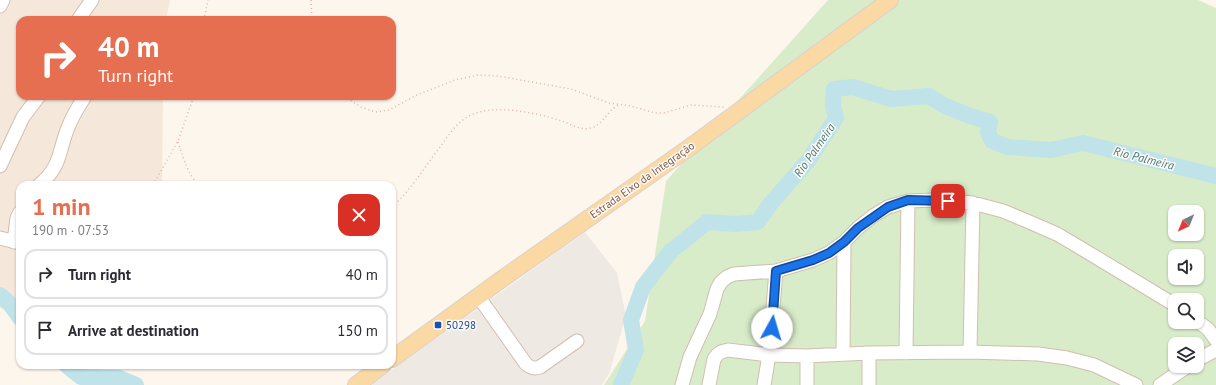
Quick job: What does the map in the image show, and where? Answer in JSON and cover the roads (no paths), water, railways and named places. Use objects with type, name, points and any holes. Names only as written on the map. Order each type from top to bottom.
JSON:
[{"type":"main road","name":"Estrada Eixo da Integração","points":[[396,355],[659,169],[890,0]]},
{"type":"main road","points":[[356,385],[378,369]]},
{"type":"street","points":[[0,6],[3,0]]},
{"type":"street","points":[[81,16],[92,0]]},
{"type":"street","points":[[0,166],[23,117],[36,100]]},
{"type":"street","points":[[43,181],[54,169],[60,156],[70,122],[83,100]]},
{"type":"street","points":[[906,353],[908,200]]},
{"type":"street","points":[[682,385],[688,362],[710,314],[717,289],[721,282],[727,277],[734,274],[776,271],[813,260],[829,253],[844,242],[873,216],[888,207],[908,200],[936,200],[973,203],[1015,216],[1057,234],[1168,301]]},
{"type":"street","points":[[970,352],[973,203]]},
{"type":"street","points":[[0,238],[16,242]]},
{"type":"street","points":[[843,354],[844,242]]},
{"type":"street","points":[[764,385],[769,355],[776,271]]},
{"type":"street","points":[[478,296],[530,368],[535,369],[540,367],[577,341]]},
{"type":"street","points":[[1204,326],[1216,340]]},
{"type":"street","points":[[709,385],[714,359],[721,352],[728,350],[769,355],[807,356],[869,353],[970,352],[1038,354],[1067,358],[1094,365],[1136,385]]},
{"type":"street","points":[[1204,356],[1216,350]]},
{"type":"street","points":[[869,353],[869,385]]},
{"type":"street","points":[[807,356],[807,385]]},
{"type":"street","points":[[1160,385],[1178,373]]},
{"type":"waterway","name":"Rio Palmeira","points":[[621,385],[636,350],[631,320],[643,287],[670,252],[707,222],[735,224],[758,222],[771,203],[808,161],[836,118],[833,106],[834,89],[853,87],[891,99],[929,96],[943,105],[990,122],[988,132],[992,141],[1008,147],[1051,150],[1083,143],[1216,176]]},
{"type":"waterway","name":"Rio Palmeira","points":[[0,295],[10,304],[16,312]]},
{"type":"waterway","name":"Rio Palmeira","points":[[71,369],[81,377],[119,378],[136,385]]},
{"type":"place","name":"50298","points":[[438,325]]}]
